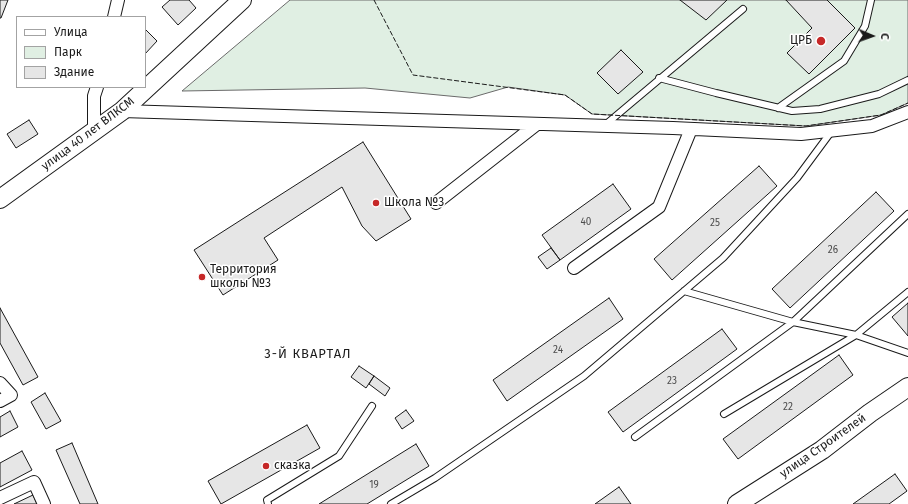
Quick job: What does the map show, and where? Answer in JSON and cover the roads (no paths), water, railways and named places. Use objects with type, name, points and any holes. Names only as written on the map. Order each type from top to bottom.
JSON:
[{"type":"street","points":[[114,16],[118,0]]},
{"type":"street","name":"улица 40 лет ВЛКСМ","points":[[0,199],[122,111],[242,0]]},
{"type":"street","points":[[94,131],[94,96],[97,88]]},
{"type":"street","points":[[122,111],[604,126],[801,134],[872,126],[908,112]]},
{"type":"street","points":[[436,203],[537,124]]},
{"type":"street","points":[[574,268],[659,207],[691,129]]},
{"type":"street","points":[[0,384],[11,395],[0,402]]},
{"type":"street","name":"улица Строителей","points":[[737,504],[822,450],[870,413],[908,387]]},
{"type":"street","points":[[0,498],[34,482],[44,504]]},
{"type":"lane","points":[[778,108],[844,61],[865,26],[871,0]]},
{"type":"lane","points":[[604,126],[742,9]]},
{"type":"lane","points":[[660,78],[792,111],[820,109],[879,94],[908,80]]},
{"type":"lane","points":[[391,504],[435,478],[584,376],[723,258],[797,178],[832,130]]},
{"type":"lane","points":[[635,437],[793,322],[908,214]]},
{"type":"lane","points":[[684,291],[793,322],[856,335],[908,353]]},
{"type":"lane","points":[[724,414],[856,335],[908,292]]},
{"type":"lane","points":[[268,504],[267,500],[339,456],[372,406]]},
{"type":"place","name":"ЦРБ","points":[[821,41]]},
{"type":"place","name":"Школа №3","points":[[376,203]]},
{"type":"place","name":"Территория школы №3","points":[[202,277]]},
{"type":"place","name":"сказка","points":[[266,466]]},
{"type":"district","name":"3-Й КВАРТАЛ","points":[[308,354]]}]
